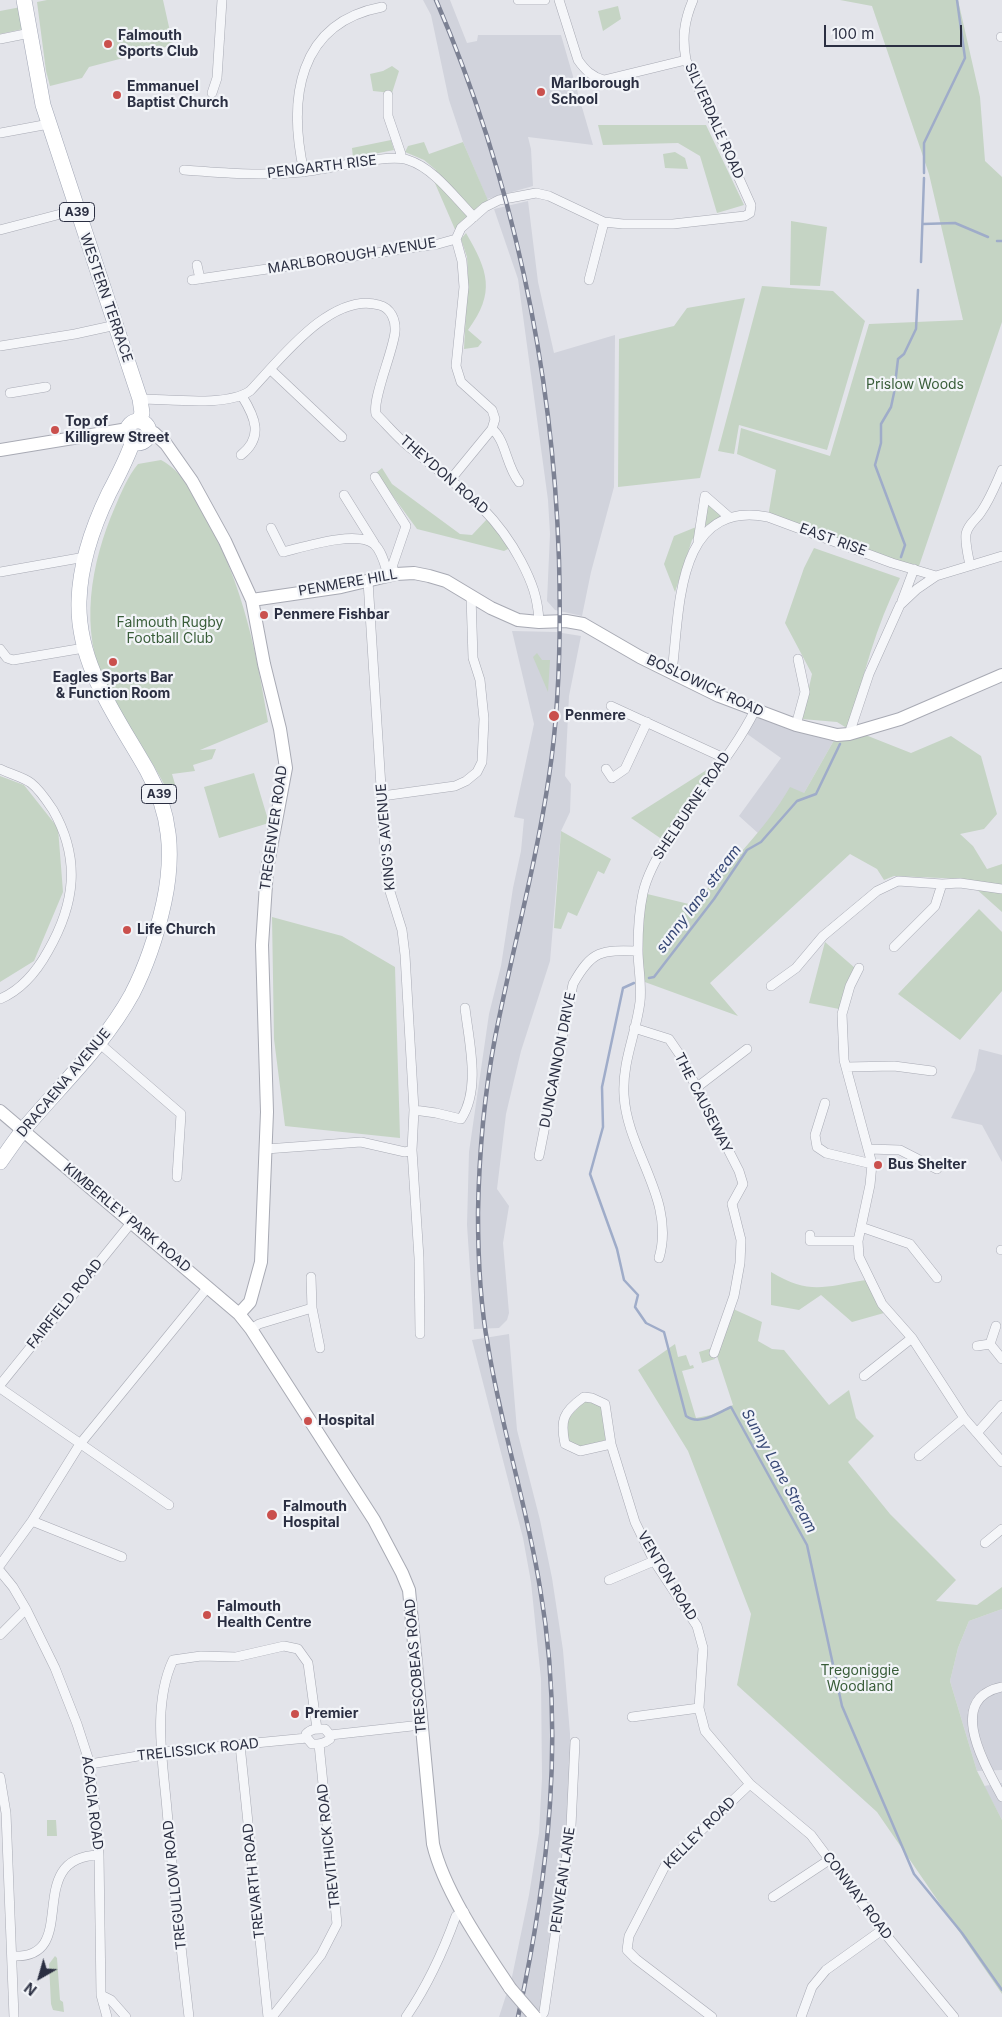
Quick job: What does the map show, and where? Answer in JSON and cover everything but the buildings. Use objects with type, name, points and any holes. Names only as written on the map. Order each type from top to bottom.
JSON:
[{"type":"main road","name":"WESTERN TERRACE","points":[[24,0],[38,88],[76,210],[140,399],[142,413],[137,431]]},
{"type":"main road","name":"DRACAENA AVENUE","points":[[0,1162],[23,1130],[99,1043],[132,994],[151,950],[166,890],[171,847],[164,808],[153,782],[99,689],[84,648],[79,602],[86,557],[96,524],[137,431]]},
{"type":"street","points":[[212,93],[217,78],[222,0]]},
{"type":"street","points":[[518,0],[545,0]]},
{"type":"street","points":[[559,0],[578,60],[583,68],[597,79],[604,80],[686,60]]},
{"type":"street","name":"SILVERDALE ROAD","points":[[604,222],[673,224],[745,216],[750,213],[751,205],[739,175],[686,60],[683,45],[684,27],[693,0]]},
{"type":"street","points":[[304,172],[297,140],[296,107],[305,69],[318,42],[345,18],[364,10],[382,6]]},
{"type":"street","points":[[0,39],[30,33]]},
{"type":"street","points":[[388,95],[388,116],[401,154],[400,158],[417,164],[431,174],[474,217]]},
{"type":"street","points":[[0,133],[49,124]]},
{"type":"street","name":"PENGARTH RISE","points":[[184,170],[257,175],[304,172],[400,158]]},
{"type":"street","points":[[451,479],[492,429],[495,419],[492,410],[461,382],[456,366],[464,287],[456,239],[462,228],[484,207],[499,200],[536,193],[548,196],[604,222],[589,280]]},
{"type":"street","points":[[0,230],[76,210]]},
{"type":"street","name":"MARLBOROUGH AVENUE","points":[[197,265],[196,279],[438,244],[456,239]]},
{"type":"street","name":"THEYDON ROAD","points":[[271,370],[294,344],[327,316],[364,304],[383,306],[392,314],[395,330],[392,352],[376,404],[376,414],[408,446],[451,479],[489,514],[515,551],[534,585],[538,601],[539,622]]},
{"type":"street","points":[[0,346],[75,334],[116,324]]},
{"type":"street","points":[[140,399],[211,399],[242,396],[271,370],[342,437]]},
{"type":"street","points":[[10,393],[46,387]]},
{"type":"street","points":[[241,455],[252,444],[256,425],[242,396]]},
{"type":"street","points":[[492,429],[500,439],[510,472],[519,482]]},
{"type":"street","points":[[0,450],[137,431]]},
{"type":"street","name":"TREGENVER ROAD","points":[[137,431],[154,433],[166,444],[192,481],[225,541],[252,600],[264,664],[280,729],[286,768],[267,869],[262,946],[267,1112],[260,1262],[250,1302],[239,1314]]},
{"type":"street","points":[[970,565],[966,546],[966,533],[970,524],[981,513],[990,498],[1002,470]]},
{"type":"street","points":[[375,477],[406,526],[392,567],[392,575]]},
{"type":"street","points":[[344,495],[376,545],[392,575]]},
{"type":"street","points":[[672,672],[681,598],[688,562],[698,541],[705,496],[729,516],[710,528],[698,541]]},
{"type":"street","name":"EAST RISE","points":[[729,516],[751,514],[768,517],[936,576]]},
{"type":"street","points":[[271,528],[283,552],[356,538],[367,540],[376,545]]},
{"type":"street","points":[[900,605],[917,589],[936,576],[1002,556]]},
{"type":"street","points":[[0,572],[86,557]]},
{"type":"street","points":[[849,734],[869,674],[914,569]]},
{"type":"street","name":"PENMERE HILL","points":[[252,600],[368,581],[392,575],[414,573],[446,581],[512,618],[539,622],[554,621]]},
{"type":"street","name":"KING'S AVENUE","points":[[368,581],[387,882],[402,930],[405,955],[414,1110],[412,1150],[420,1258],[420,1334]]},
{"type":"street","points":[[382,796],[455,786],[466,782],[476,772],[482,762],[484,719],[480,680],[473,658],[471,596]]},
{"type":"street","name":"BOSLOWICK ROAD","points":[[554,621],[576,622],[597,630],[640,657],[719,696],[754,710],[796,726],[837,734],[849,734],[900,719],[1002,675]]},
{"type":"street","points":[[0,649],[7,658],[14,660],[84,648]]},
{"type":"street","points":[[796,726],[805,692],[798,660]]},
{"type":"street","points":[[611,706],[724,758]]},
{"type":"street","name":"SHELBURNE ROAD","points":[[660,1258],[664,1220],[630,1128],[624,1096],[624,1067],[640,1004],[642,981],[638,951],[643,893],[654,863],[678,822],[724,758],[754,710]]},
{"type":"street","points":[[606,769],[612,778],[625,769],[647,722]]},
{"type":"street","points":[[0,769],[31,782],[45,798],[62,828],[70,858],[71,892],[60,930],[39,967],[12,993],[0,999]]},
{"type":"street","points":[[771,986],[796,968],[823,936],[877,891],[898,881],[942,884],[960,883],[1002,889]]},
{"type":"street","points":[[894,947],[936,906],[942,884]]},
{"type":"street","name":"DUNCANNON DRIVE","points":[[539,1156],[573,984],[581,969],[596,955],[607,950],[638,951]]},
{"type":"street","points":[[859,968],[850,986],[842,1014],[846,1067],[872,1164],[870,1185],[858,1241],[859,1257],[878,1297],[912,1338],[964,1418],[1002,1462]]},
{"type":"street","points":[[414,1110],[436,1113],[461,1120],[467,1109],[472,1069],[466,1008]]},
{"type":"street","name":"THE CAUSEWAY","points":[[634,1028],[669,1039],[696,1088],[743,1184],[741,1191],[734,1200],[733,1210],[741,1240],[740,1263],[734,1296],[714,1353]]},
{"type":"street","points":[[99,1043],[181,1114],[177,1177]]},
{"type":"street","points":[[696,1088],[748,1049]]},
{"type":"street","points":[[846,1067],[894,1066],[932,1071]]},
{"type":"street","points":[[824,1103],[815,1135],[817,1147],[826,1153],[872,1164]]},
{"type":"street","name":"KIMBERLEY PARK ROAD","points":[[0,1111],[208,1287],[239,1314],[251,1329]]},
{"type":"street","points":[[266,1149],[361,1142],[405,1152],[412,1150]]},
{"type":"street","points":[[869,1149],[900,1150],[937,1169]]},
{"type":"street","name":"FAIRFIELD ROAD","points":[[0,1386],[131,1223]]},
{"type":"street","points":[[861,1227],[910,1244],[937,1278]]},
{"type":"street","points":[[810,1234],[810,1241],[858,1241]]},
{"type":"street","points":[[311,1277],[312,1308],[320,1348]]},
{"type":"street","points":[[0,1565],[32,1521],[80,1444],[208,1287]]},
{"type":"street","points":[[251,1329],[259,1324],[312,1308]]},
{"type":"street","points":[[990,1344],[996,1326]]},
{"type":"street","name":"TRESCOBEAS ROAD","points":[[251,1329],[374,1520],[402,1573],[409,1590],[433,1844],[437,1862],[464,1912],[510,1988],[535,2017]]},
{"type":"street","points":[[864,1376],[912,1338]]},
{"type":"street","points":[[977,1346],[990,1344]]},
{"type":"street","points":[[990,1344],[1002,1359]]},
{"type":"street","points":[[0,1386],[80,1444],[170,1505]]},
{"type":"street","name":"VENTON ROAD","points":[[611,1444],[580,1451],[565,1444],[561,1426],[564,1419],[584,1397],[592,1398],[605,1404],[611,1444],[635,1522],[654,1561],[697,1626],[703,1648],[699,1708],[705,1731],[750,1784]]},
{"type":"street","points":[[977,1433],[1002,1405]]},
{"type":"street","points":[[919,1456],[964,1418]]},
{"type":"street","points":[[32,1521],[122,1557]]},
{"type":"street","points":[[985,1543],[1002,1530]]},
{"type":"street","points":[[609,1580],[654,1561]]},
{"type":"street","name":"ACACIA ROAD","points":[[0,1571],[14,1587],[55,1668],[90,1764],[98,1855],[101,1995],[107,2017]]},
{"type":"street","points":[[0,1635],[26,1609]]},
{"type":"street","name":"TREGULLOW ROAD","points":[[189,2017],[162,1752],[162,1691],[166,1675],[173,1660],[201,1656],[218,1658],[236,1657],[284,1646],[298,1649],[308,1663],[317,1729]]},
{"type":"street","points":[[1002,1687],[981,1695],[974,1706],[971,1721],[980,1749],[1002,1797]]},
{"type":"street","points":[[632,1717],[699,1708]]},
{"type":"street","points":[[330,1735],[421,1726]]},
{"type":"street","points":[[325,1729],[329,1731],[330,1735],[326,1742],[312,1744],[306,1734],[310,1730],[325,1729]]},
{"type":"street","name":"TRELISSICK ROAD","points":[[90,1764],[162,1752],[307,1738]]},
{"type":"street","name":"PENVEAN LANE","points":[[541,2017],[571,1826],[575,1742]]},
{"type":"street","name":"TREVITHICK ROAD","points":[[272,2017],[321,1955],[337,1924],[319,1744]]},
{"type":"street","name":"TREVARTH ROAD","points":[[240,1745],[268,2017]]},
{"type":"street","points":[[0,1777],[6,1813],[4,1889],[12,1956],[14,2017]]},
{"type":"street","name":"CONWAY ROAD","points":[[750,1784],[811,1835],[882,1930],[954,2017]]},
{"type":"street","name":"KELLEY ROAD","points":[[712,2017],[636,1959],[627,1950],[629,1936],[666,1864],[750,1784]]},
{"type":"street","points":[[12,1956],[30,1955],[40,1949],[46,1941],[57,1885],[66,1865],[76,1858],[98,1855]]},
{"type":"street","points":[[773,1897],[829,1860]]},
{"type":"street","points":[[406,2017],[422,1994],[440,1959],[456,1916],[464,1912]]},
{"type":"street","points":[[801,2017],[812,1987],[826,1970],[882,1930]]},
{"type":"street","points":[[101,1995],[111,2000],[126,2017]]},
{"type":"shaded area","points":[[423,0],[450,0],[467,43],[477,41],[478,35],[561,35],[593,145],[528,137],[531,149],[533,186],[487,199],[463,142],[449,100],[431,15]]},
{"type":"shaded area","points":[[528,201],[538,282],[554,353],[615,335],[614,487],[591,572],[582,616],[555,610],[547,601],[550,534],[548,500],[518,279],[494,209]]},
{"type":"shaded area","points":[[512,631],[556,632],[581,636],[569,696],[565,776],[571,784],[570,812],[561,831],[550,961],[521,1051],[506,1114],[497,1189],[509,1206],[503,1243],[509,1313],[507,1320],[499,1328],[474,1329],[467,1225],[469,1152],[489,1014],[501,966],[513,888],[521,851],[524,819],[514,817],[534,724]]},
{"type":"shaded area","points":[[755,710],[837,735],[804,793],[776,812],[759,834],[739,816],[781,758],[743,731]]},
{"type":"shaded area","points":[[979,1049],[1002,1055],[1002,1162],[982,1125],[951,1118],[975,1070]]},
{"type":"shaded area","points":[[509,1334],[517,1430],[540,1520],[552,1578],[563,1650],[570,1734],[570,1785],[565,1855],[540,2017],[499,2017],[512,1977],[529,1895],[539,1833],[542,1778],[541,1679],[531,1582],[523,1538],[472,1340]]},
{"type":"shaded area","points":[[1002,1609],[1002,1770],[977,1771],[950,1681],[958,1648],[969,1621]]},
{"type":"shaded area","points":[[1002,1783],[1002,1820],[984,1786]]},
{"type":"green space","name":"Falmouth Sports Club","points":[[47,0],[163,0],[173,45],[89,67],[82,78],[50,86],[46,71],[37,2]]},
{"type":"green space","name":"Prislow Woods","points":[[840,0],[958,0],[980,97],[985,161],[1002,177],[1002,322],[918,569],[768,517],[776,470],[737,454],[741,428],[830,456],[869,324],[963,320],[929,174],[872,6]]},
{"type":"green space","points":[[618,6],[621,19],[603,31],[598,11]]},
{"type":"green space","points":[[21,7],[23,29],[0,34],[0,11]]},
{"type":"green space","points":[[392,66],[399,71],[392,93],[373,91],[370,74],[383,71]]},
{"type":"green space","points":[[598,125],[706,125],[744,205],[717,213],[700,156],[678,143],[603,145]]},
{"type":"green space","points":[[391,140],[394,150],[353,158],[352,148]]},
{"type":"green space","points":[[424,142],[429,154],[463,142],[490,205],[457,234],[431,174],[436,170],[424,160],[405,152],[408,146]]},
{"type":"green space","points":[[675,152],[685,158],[688,169],[665,168],[663,154]]},
{"type":"green space","points":[[791,221],[827,227],[820,286],[790,285]]},
{"type":"green space","points":[[466,233],[480,259],[486,282],[483,304],[468,330],[482,342],[478,347],[464,349],[468,272],[467,257],[461,239]]},
{"type":"green space","points":[[762,286],[833,291],[865,321],[827,450],[739,425],[734,454],[718,451]]},
{"type":"green space","points":[[745,298],[700,478],[618,487],[619,339],[674,326],[687,308]]},
{"type":"green space","name":"Falmouth Rugby Football Club","points":[[161,460],[174,469],[186,484],[212,529],[224,555],[244,609],[268,722],[200,750],[216,749],[212,759],[193,765],[195,771],[172,774],[177,791],[170,796],[107,688],[98,666],[90,620],[94,573],[107,528],[120,496],[138,464]]},
{"type":"green space","points":[[382,468],[392,484],[460,534],[472,535],[488,518],[510,548],[504,551],[417,529],[376,473]]},
{"type":"green space","points":[[707,500],[724,515],[700,529],[692,540],[675,592],[664,564],[674,536],[701,525]]},
{"type":"green space","points":[[814,548],[900,578],[891,596],[870,652],[850,730],[837,722],[802,719],[812,674],[785,623],[804,568]]},
{"type":"green space","points":[[537,653],[542,660],[550,660],[548,692],[533,657]]},
{"type":"green space","points":[[837,735],[868,736],[911,753],[951,736],[981,756],[997,814],[984,829],[960,834],[973,846],[987,869],[1002,864],[1002,912],[965,879],[894,876],[884,880],[877,869],[850,854],[710,983],[738,1016],[642,981],[643,893],[693,905],[757,834],[790,787],[804,793]]},
{"type":"green space","points":[[716,764],[663,840],[631,818]]},
{"type":"green space","points":[[254,773],[269,823],[219,838],[204,787]]},
{"type":"green space","points":[[0,776],[24,785],[58,828],[63,892],[34,961],[0,982]]},
{"type":"green space","points":[[561,831],[611,859],[604,874],[598,871],[577,916],[568,912],[561,929],[554,928]]},
{"type":"green space","points":[[979,909],[1002,932],[1002,991],[960,1040],[898,994]]},
{"type":"green space","points":[[272,917],[342,936],[395,967],[400,1138],[285,1126],[274,1039]]},
{"type":"green space","points":[[825,942],[855,968],[839,1009],[809,1003]]},
{"type":"green space","points":[[771,1272],[796,1284],[817,1287],[866,1280],[884,1313],[852,1322],[821,1295],[799,1310],[771,1305]]},
{"type":"green space","name":"Tregoniggie Woodland","points":[[731,1308],[762,1322],[758,1341],[772,1349],[784,1350],[829,1405],[849,1390],[856,1418],[874,1436],[848,1462],[890,1514],[956,1580],[936,1601],[977,1605],[1002,1587],[1002,1609],[969,1621],[958,1648],[950,1681],[977,1771],[1002,1820],[1002,1994],[877,1812],[737,1685],[751,1614],[688,1451],[638,1370],[675,1344],[678,1357],[686,1355],[690,1366],[693,1365],[694,1368],[682,1371],[696,1418],[711,1415],[733,1405],[716,1353]]},
{"type":"green space","points":[[712,1348],[715,1359],[702,1363],[699,1352]]},
{"type":"green space","points":[[586,1400],[602,1406],[606,1440],[580,1447],[568,1441],[567,1427],[572,1414]]},
{"type":"green space","points":[[47,1820],[56,1820],[57,1836],[47,1836]]},
{"type":"green space","points":[[55,1956],[57,1958],[60,2000],[63,2002],[64,2012],[53,2010],[51,2004],[49,1964]]},
{"type":"waterway","points":[[924,173],[924,143],[965,58],[957,0]]},
{"type":"waterway","points":[[921,262],[924,178]]},
{"type":"waterway","points":[[923,224],[955,223],[988,237]]},
{"type":"waterway","points":[[997,241],[1002,241]]},
{"type":"waterway","points":[[901,557],[905,545],[875,465],[881,443],[881,424],[891,407],[898,359],[904,354],[916,329],[918,290]]},
{"type":"waterway","name":"sunny lane stream","points":[[649,978],[654,977],[714,899],[747,850],[761,842],[797,801],[816,794],[840,744]]},
{"type":"waterway","name":"Sunny Lane Stream","points":[[634,983],[623,988],[602,1087],[603,1127],[590,1174],[617,1249],[624,1280],[638,1295],[635,1307],[646,1323],[664,1332],[686,1416],[691,1419],[703,1419],[731,1407],[807,1545],[842,1706],[914,1874],[962,1933],[1002,1990]]},
{"type":"railway","points":[[436,0],[463,67],[486,135],[507,204],[524,274],[548,416],[559,560],[559,668],[553,749],[531,875],[491,1060],[483,1125],[479,1191],[479,1263],[485,1330],[493,1376],[535,1557],[548,1642],[551,1696],[552,1750],[545,1857],[529,1964],[518,2017]]},
{"type":"place","name":"Falmouth Sports Club","points":[[108,44]]},
{"type":"place","name":"Marlborough School","points":[[541,92]]},
{"type":"place","name":"Emmanuel Baptist Church","points":[[117,95]]},
{"type":"place","name":"Top of Killigrew Street","points":[[55,430]]},
{"type":"place","name":"Penmere Fishbar","points":[[264,615]]},
{"type":"place","name":"Eagles Sports Bar & Function Room","points":[[113,662]]},
{"type":"place","name":"Penmere","points":[[554,716]]},
{"type":"place","name":"Life Church","points":[[127,930]]},
{"type":"place","name":"Bus Shelter","points":[[878,1165]]},
{"type":"place","name":"Hospital","points":[[308,1421]]},
{"type":"place","name":"Falmouth Hospital","points":[[272,1515]]},
{"type":"place","name":"Falmouth Health Centre","points":[[207,1615]]},
{"type":"place","name":"Premier","points":[[295,1714]]}]
